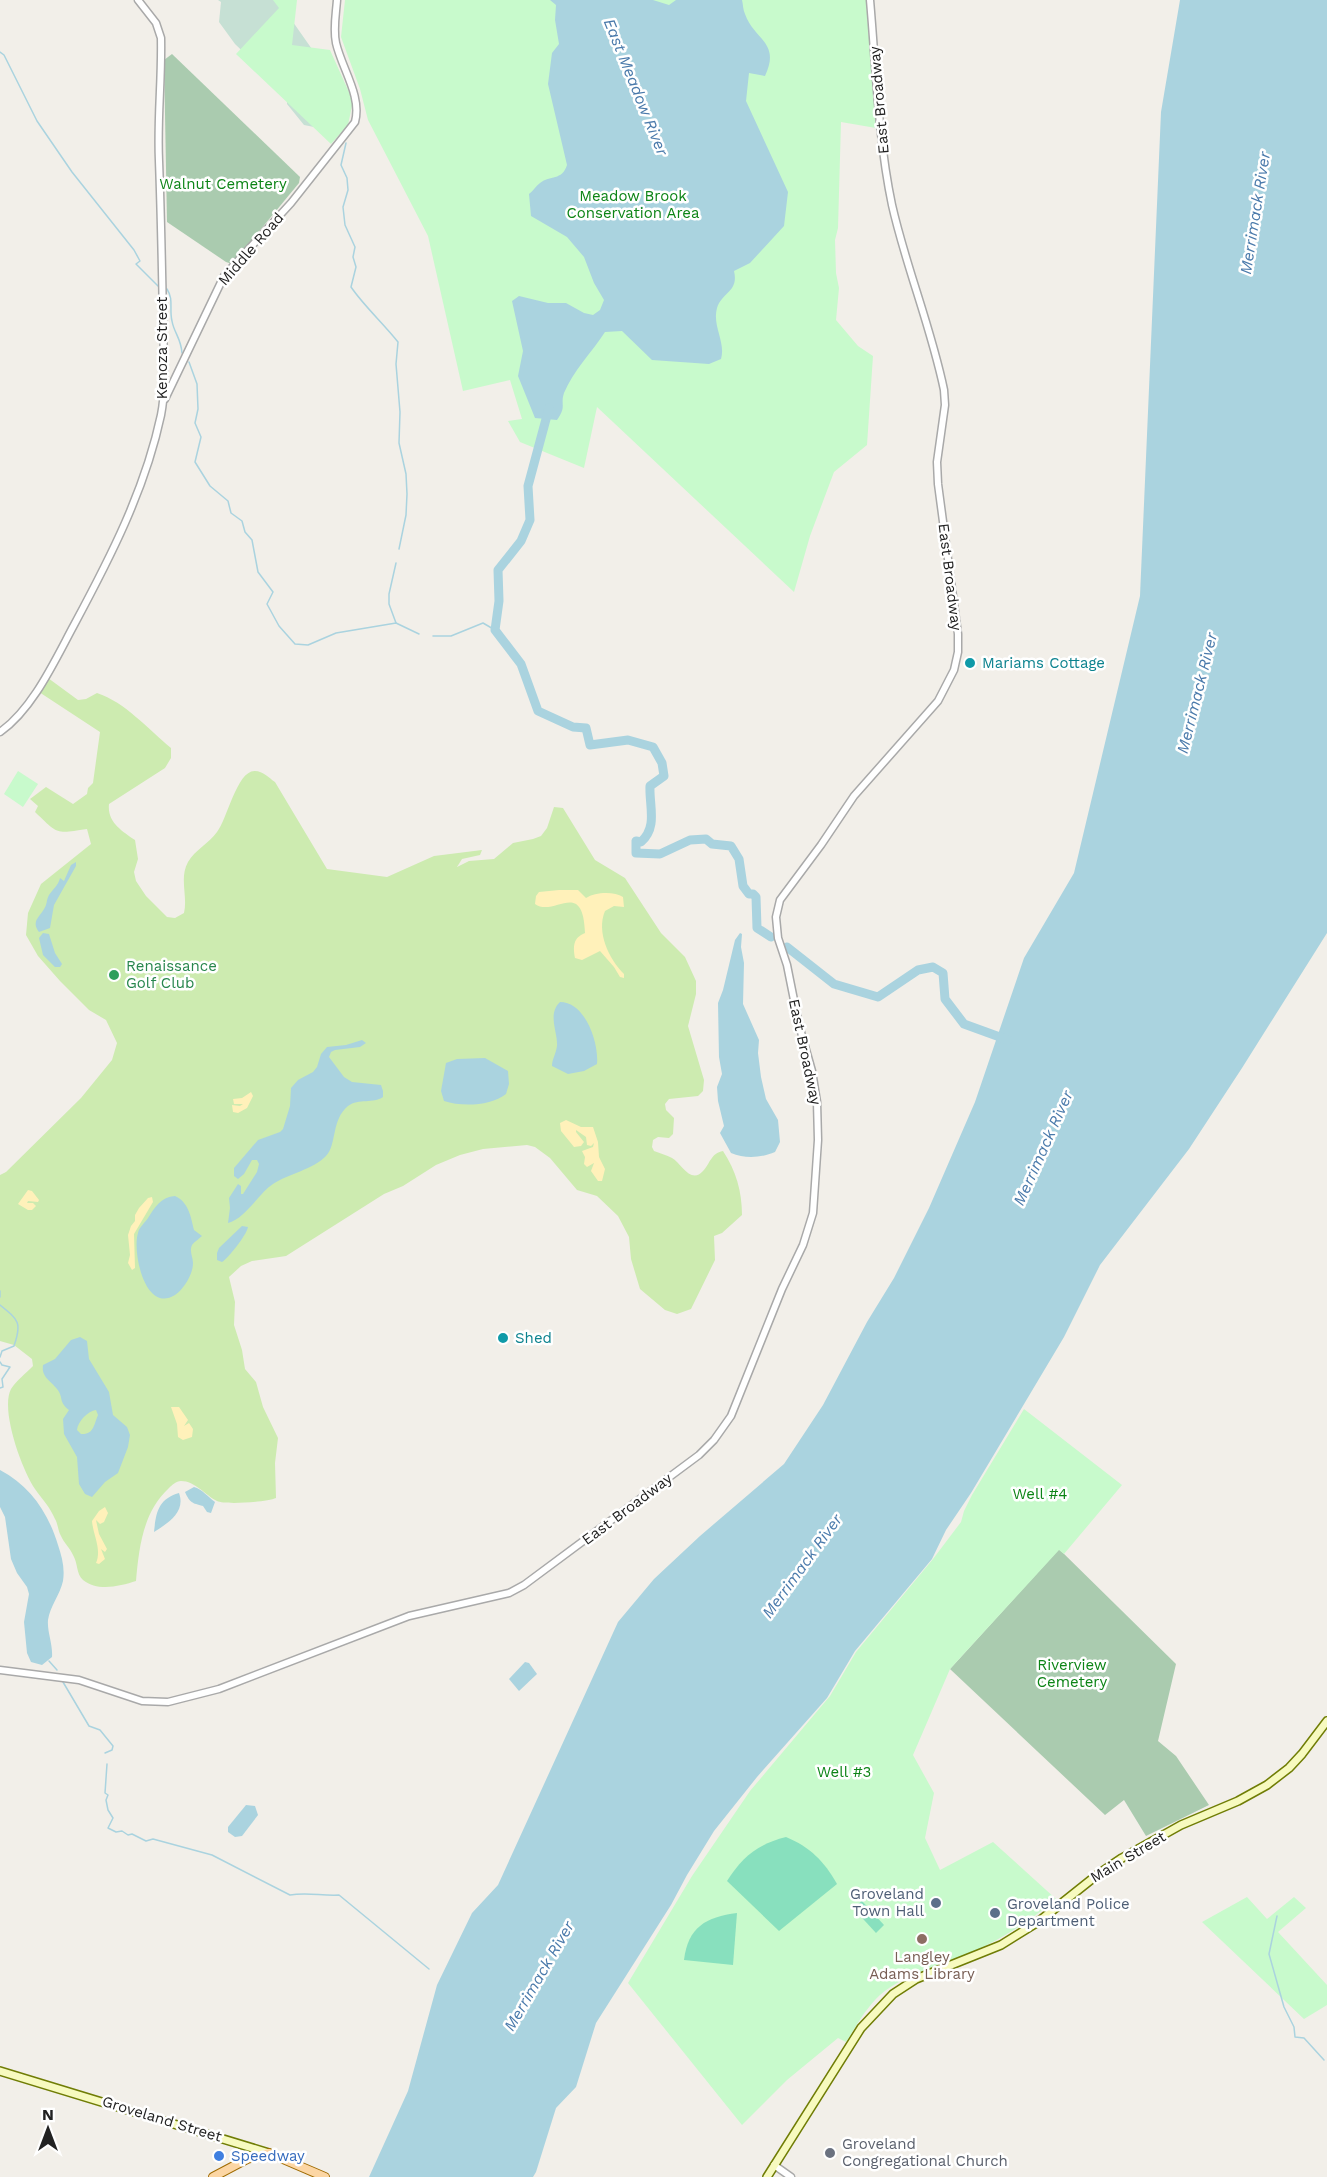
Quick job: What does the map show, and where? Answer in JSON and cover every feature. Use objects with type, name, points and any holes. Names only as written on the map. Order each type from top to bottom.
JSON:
[{"type":"main road","name":"Main Street","points":[[766,2177],[861,2028],[893,1994],[916,1979],[1001,1945],[1038,1922],[1096,1875],[1122,1858],[1181,1825],[1238,1801],[1267,1785],[1302,1754],[1327,1721]]},
{"type":"main road","name":"Groveland Street","points":[[0,2071],[269,2153],[323,2176]]},
{"type":"main road","points":[[213,2177],[247,2159],[269,2153]]},
{"type":"street","name":"Kenoza Street","points":[[0,732],[16,720],[67,638],[113,548],[140,488],[156,437],[164,384],[163,261],[158,141],[161,38],[156,23],[138,0]]},
{"type":"street","name":"Middle Road","points":[[162,405],[224,276],[291,204],[355,122],[357,112],[355,99],[336,41],[337,0]]},
{"type":"street","name":"East Broadway","points":[[0,1670],[79,1680],[142,1701],[168,1702],[219,1689],[409,1616],[509,1593],[542,1573],[699,1455],[714,1440],[731,1416],[768,1323],[807,1235],[814,1201],[818,1101],[787,965],[778,939],[776,917],[780,900],[854,796],[933,707],[950,680],[958,652],[958,634],[938,485],[937,462],[945,405],[944,390],[898,230],[889,190],[870,0]]},
{"type":"street","points":[[774,2165],[791,2177]]},
{"type":"green space","points":[[218,0],[286,0],[286,12],[314,52],[324,129],[304,125],[287,104],[288,84],[263,71],[235,44],[219,22],[221,2]]},
{"type":"green space","points":[[273,0],[297,0],[292,45],[330,50],[353,101],[348,125],[331,144],[236,54],[279,8]]},
{"type":"green space","name":"Meadow Brook Conservation Area","points":[[345,0],[866,0],[876,128],[841,122],[838,228],[835,240],[839,288],[836,320],[858,346],[873,356],[867,445],[834,472],[810,536],[794,592],[597,407],[584,468],[520,442],[508,421],[522,419],[510,380],[463,391],[428,236],[368,120],[360,89],[341,37]]},
{"type":"green space","name":"Walnut Cemetery","points":[[172,54],[300,177],[299,183],[232,264],[167,222],[164,60]]},
{"type":"green space","name":"Renaissance Golf Club","points":[[48,678],[78,700],[86,699],[97,693],[107,697],[136,717],[171,748],[171,758],[165,768],[109,804],[113,821],[135,840],[138,859],[134,872],[136,881],[146,896],[167,917],[175,918],[184,913],[184,874],[188,862],[217,832],[243,778],[255,771],[263,773],[275,782],[327,869],[387,877],[434,856],[482,850],[480,855],[462,859],[457,867],[469,861],[494,859],[513,843],[541,836],[547,828],[554,807],[563,808],[595,860],[625,878],[661,933],[685,957],[696,981],[696,994],[688,1026],[704,1080],[703,1091],[698,1096],[669,1099],[665,1104],[666,1110],[674,1118],[673,1134],[669,1138],[658,1137],[653,1140],[652,1147],[654,1151],[672,1158],[686,1172],[694,1176],[699,1175],[716,1154],[723,1151],[737,1182],[742,1206],[742,1215],[722,1233],[714,1236],[715,1260],[691,1309],[677,1314],[665,1310],[640,1289],[631,1259],[629,1237],[618,1216],[597,1196],[577,1190],[550,1158],[535,1147],[527,1145],[483,1149],[436,1165],[403,1186],[384,1194],[286,1256],[252,1261],[241,1266],[229,1277],[235,1302],[234,1325],[245,1369],[256,1382],[263,1407],[278,1438],[275,1463],[276,1498],[264,1501],[221,1502],[191,1483],[176,1482],[160,1497],[148,1519],[141,1543],[136,1581],[109,1587],[95,1586],[81,1578],[75,1558],[60,1534],[53,1515],[24,1468],[10,1425],[8,1399],[13,1386],[33,1366],[32,1359],[14,1345],[0,1341],[0,1175],[6,1172],[81,1098],[112,1060],[117,1043],[106,1020],[89,1010],[60,981],[38,956],[26,935],[28,913],[41,884],[91,844],[87,829],[58,831],[35,812],[38,806],[30,799],[46,787],[73,804],[87,794],[88,788],[93,783],[100,732],[39,692]]},
{"type":"green space","points":[[18,771],[38,784],[23,807],[4,794]]},
{"type":"green space","points":[[1024,1409],[1122,1485],[1064,1554],[1059,1550],[950,1669],[913,1755],[934,1793],[925,1838],[940,1870],[993,1842],[1056,1899],[1026,1922],[993,1942],[908,1977],[885,1991],[867,2010],[846,2042],[838,2038],[787,2080],[742,2125],[628,1983],[692,1876],[750,1791],[830,1696],[856,1652],[961,1522],[972,1495]]},
{"type":"green space","name":"Riverview Cemetery","points":[[1059,1549],[1176,1664],[1158,1741],[1176,1756],[1209,1805],[1146,1836],[1124,1800],[1105,1815],[950,1669]]},
{"type":"green space","points":[[786,1837],[802,1845],[816,1856],[837,1884],[779,1931],[727,1881],[745,1858],[767,1843]]},
{"type":"green space","points":[[1247,1897],[1267,1919],[1294,1897],[1306,1908],[1278,1932],[1327,1985],[1327,2005],[1304,2019],[1202,1922]]},
{"type":"green space","points":[[862,1901],[884,1925],[876,1933],[853,1908]]},
{"type":"green space","points":[[737,1913],[733,1965],[684,1960],[690,1939],[700,1926],[716,1917]]},
{"type":"sand","points":[[578,890],[586,898],[594,894],[605,893],[623,897],[624,907],[614,906],[605,911],[602,928],[609,953],[624,974],[624,978],[620,977],[600,951],[582,960],[575,958],[575,943],[578,937],[585,933],[583,916],[579,907],[573,903],[551,907],[535,904],[539,892]]},
{"type":"sand","points":[[251,1092],[253,1096],[247,1108],[238,1113],[233,1112],[232,1105],[243,1104],[234,1104],[233,1099],[242,1098]]},
{"type":"sand","points":[[566,1120],[581,1127],[593,1127],[598,1142],[599,1157],[605,1169],[602,1181],[598,1181],[591,1171],[594,1163],[587,1167],[584,1164],[585,1157],[582,1151],[593,1147],[594,1143],[591,1146],[587,1145],[586,1137],[576,1130],[584,1142],[581,1146],[574,1147],[561,1131],[560,1123]]},
{"type":"sand","points":[[28,1190],[32,1191],[39,1200],[38,1202],[28,1201],[27,1203],[33,1203],[36,1206],[32,1210],[18,1204]]},
{"type":"sand","points":[[152,1197],[153,1202],[134,1234],[135,1268],[132,1270],[128,1263],[130,1255],[128,1235],[139,1208],[148,1198]]},
{"type":"sand","points":[[171,1407],[179,1407],[188,1420],[184,1426],[189,1423],[193,1429],[192,1437],[183,1440],[178,1437],[177,1424]]},
{"type":"sand","points":[[105,1507],[108,1513],[104,1522],[100,1524],[96,1520],[99,1534],[107,1549],[105,1552],[101,1549],[105,1559],[99,1564],[96,1563],[98,1547],[92,1521]]},
{"type":"water","points":[[550,0],[653,0],[669,5],[676,0],[742,0],[749,23],[768,48],[770,56],[765,76],[749,73],[746,101],[788,192],[784,226],[750,263],[734,271],[735,278],[732,288],[719,303],[716,321],[722,346],[721,359],[709,364],[652,360],[622,331],[605,332],[568,385],[563,397],[562,412],[557,420],[535,418],[518,376],[523,351],[512,301],[519,296],[548,303],[566,303],[584,313],[593,315],[600,310],[604,300],[594,283],[584,257],[567,237],[531,216],[529,194],[539,184],[562,173],[567,165],[548,84],[552,53],[559,44],[555,20],[556,5]]},
{"type":"water","name":"Merrimack River","points":[[1180,0],[1327,0],[1327,933],[1189,1149],[1100,1265],[1064,1337],[971,1493],[946,1530],[932,1559],[855,1651],[827,1698],[757,1777],[714,1831],[671,1905],[596,2023],[576,2087],[556,2108],[533,2177],[369,2177],[408,2091],[437,1985],[472,1913],[498,1885],[618,1622],[654,1579],[784,1464],[823,1405],[867,1322],[894,1278],[929,1208],[975,1102],[1024,958],[1074,873],[1140,596],[1161,112]]},
{"type":"water","points":[[76,862],[76,866],[54,905],[50,928],[39,932],[36,921],[46,905],[48,896],[60,878],[64,881],[71,865]]},
{"type":"water","points":[[43,933],[49,934],[55,953],[62,964],[60,967],[55,967],[43,955],[39,938]]},
{"type":"water","points":[[740,933],[742,934],[741,947],[744,963],[743,1004],[759,1040],[761,1077],[766,1099],[778,1120],[780,1142],[775,1152],[753,1157],[731,1153],[720,1133],[724,1126],[717,1087],[722,1074],[719,1057],[718,1003],[735,940]]},
{"type":"water","points":[[560,1002],[569,1004],[584,1016],[593,1036],[597,1064],[584,1071],[568,1074],[552,1066],[557,1046],[554,1012]]},
{"type":"water","points":[[362,1040],[366,1043],[360,1047],[335,1050],[329,1057],[344,1077],[352,1082],[381,1085],[383,1097],[348,1106],[336,1125],[332,1146],[321,1161],[273,1184],[246,1211],[228,1223],[229,1198],[238,1184],[243,1194],[257,1172],[259,1164],[257,1160],[252,1160],[244,1174],[238,1179],[234,1176],[234,1168],[258,1140],[283,1129],[290,1106],[291,1088],[298,1080],[313,1072],[321,1054],[327,1047]]},
{"type":"water","points":[[485,1058],[508,1071],[509,1084],[506,1094],[485,1103],[459,1104],[444,1101],[441,1091],[446,1063],[457,1059]]},
{"type":"water","points":[[175,1196],[186,1206],[194,1230],[202,1236],[191,1247],[193,1267],[187,1281],[175,1295],[165,1299],[156,1296],[143,1278],[139,1266],[137,1242],[140,1229],[156,1206],[162,1200]]},
{"type":"water","points":[[242,1226],[248,1227],[237,1246],[222,1262],[217,1260],[219,1248]]},
{"type":"water","points":[[80,1337],[87,1341],[89,1359],[109,1392],[113,1415],[127,1427],[130,1435],[118,1473],[105,1482],[92,1497],[85,1494],[79,1484],[77,1457],[64,1434],[63,1419],[69,1410],[63,1404],[57,1389],[45,1376],[43,1369],[43,1365],[55,1359],[71,1340]],"holes":[[[96,1410],[98,1415],[89,1433],[81,1434],[77,1430],[79,1423],[87,1414]]]},
{"type":"water","points":[[0,1470],[11,1476],[36,1501],[49,1522],[62,1558],[63,1581],[48,1620],[52,1657],[42,1665],[31,1662],[27,1653],[24,1622],[29,1594],[11,1559],[5,1517],[0,1507]]},
{"type":"water","points":[[194,1487],[215,1502],[211,1513],[188,1498],[185,1492]]},
{"type":"water","points":[[179,1493],[181,1500],[178,1511],[170,1521],[154,1532],[162,1503]]},
{"type":"water","points":[[525,1662],[529,1663],[537,1674],[519,1691],[509,1679]]},
{"type":"water","points":[[246,1805],[255,1806],[258,1815],[242,1836],[235,1837],[228,1832],[228,1827]]},
{"type":"waterway","points":[[0,52],[4,55],[37,121],[72,172],[134,250],[140,261],[136,264],[158,286]]},
{"type":"waterway","points":[[346,143],[341,165],[347,178],[348,190],[343,207],[345,225],[355,247],[353,257],[356,267],[351,287],[398,342],[396,364],[400,412],[399,443],[406,474],[407,494],[406,515],[399,549]]},
{"type":"waterway","points":[[167,289],[170,297],[171,317],[182,353]]},
{"type":"waterway","points":[[189,362],[197,384],[198,409],[195,423],[201,437],[195,462],[210,486],[228,501],[231,513],[242,521],[245,532],[252,540],[258,572],[273,592],[267,604],[279,626],[295,644],[308,645],[336,633],[396,623],[419,634]]},
{"type":"waterway","name":"East Meadow River","points":[[549,408],[528,486],[530,520],[521,541],[498,570],[499,601],[495,630],[521,664],[538,711],[573,727],[586,728],[590,745],[628,740],[653,747],[662,763],[664,776],[650,786],[651,823],[646,836],[641,842],[636,841],[636,853],[660,854],[690,840],[706,839],[712,844],[731,846],[739,859],[743,886],[749,894],[756,897],[757,928],[771,937]]},
{"type":"waterway","points":[[396,563],[389,604],[396,623]]},
{"type":"waterway","points":[[433,636],[451,636],[483,623],[495,630]]},
{"type":"waterway","name":"East Meadow River","points":[[787,947],[834,984],[878,997],[918,970],[933,967],[943,973],[945,999],[964,1024],[1008,1040]]},
{"type":"waterway","points":[[0,1291],[0,1297]]},
{"type":"waterway","points":[[0,1305],[15,1318],[18,1327],[14,1346],[2,1351],[0,1357]]},
{"type":"waterway","points":[[0,1362],[10,1367],[2,1379],[3,1387],[0,1388]]},
{"type":"waterway","points":[[49,1661],[57,1670]]},
{"type":"waterway","points":[[63,1682],[89,1726],[100,1730],[113,1746],[112,1750],[105,1753]]},
{"type":"waterway","points":[[107,1764],[105,1793],[108,1795],[106,1800],[108,1810],[113,1818],[108,1828],[116,1832],[132,1834],[146,1841],[153,1839],[212,1855],[290,1895],[339,1895],[429,1969]]},
{"type":"waterway","points":[[1277,1916],[1269,1954],[1284,2007],[1294,2027],[1295,2037],[1304,2038],[1324,2060]]},
{"type":"place","name":"Mariams Cottage","points":[[970,663]]},
{"type":"place","name":"Renaissance Golf Club","points":[[114,975]]},
{"type":"place","name":"Shed","points":[[503,1338]]},
{"type":"place","name":"Groveland Town Hall","points":[[936,1903]]},
{"type":"place","name":"Groveland Police Department","points":[[995,1913]]},
{"type":"place","name":"Langley Adams Library","points":[[922,1939]]},
{"type":"place","name":"Groveland Congregational Church","points":[[830,2153]]},
{"type":"place","name":"Speedway","points":[[219,2156]]},
{"type":"park label","name":"Well #4","points":[[1040,1494]]},
{"type":"park label","name":"Well #3","points":[[844,1772]]}]
